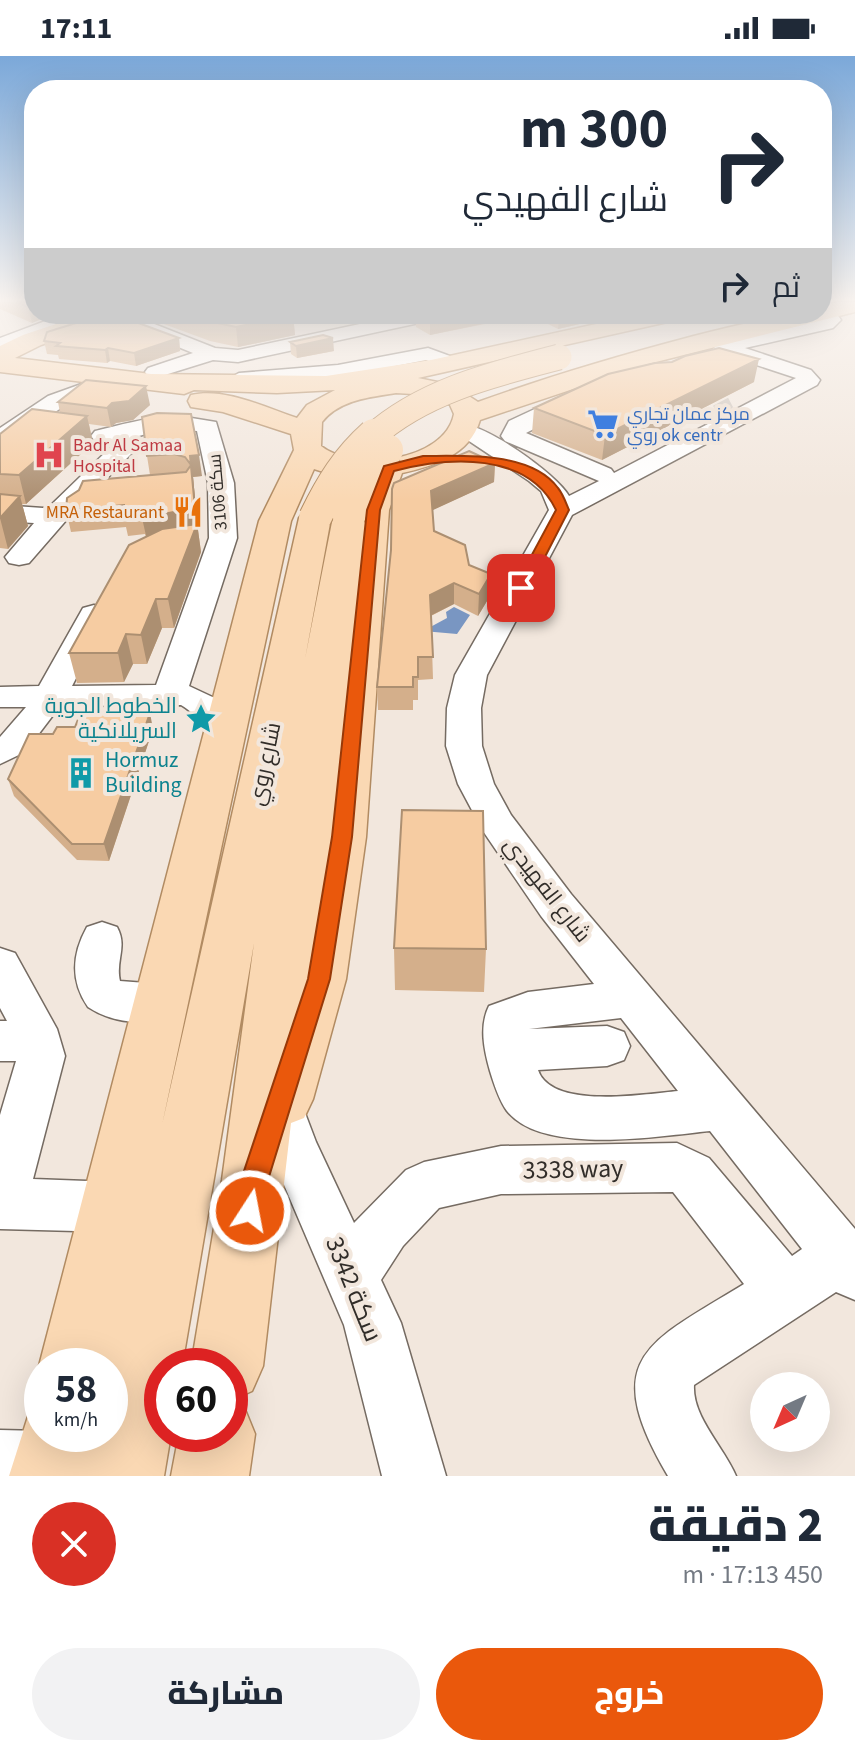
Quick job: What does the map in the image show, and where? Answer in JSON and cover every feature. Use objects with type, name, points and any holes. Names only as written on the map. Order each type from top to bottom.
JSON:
[{"type":"main road","points":[[55,368],[239,382],[351,381],[422,368]]},
{"type":"main road","points":[[155,376],[235,392],[346,396],[454,368]]},
{"type":"main road","name":"شارع روي","points":[[125,1476],[239,886],[332,517],[359,487],[376,461],[398,439],[426,419],[498,386],[548,368]]},
{"type":"main road","points":[[0,377],[68,391],[226,404],[307,440],[335,465],[406,464],[444,448],[466,422],[545,387],[611,368]]},
{"type":"main road","points":[[396,385],[440,389],[458,397],[467,406],[466,422]]},
{"type":"main road","points":[[79,1348],[275,521],[321,409],[346,396]]},
{"type":"main road","points":[[254,1180],[319,979],[342,837],[373,510],[406,464]]},
{"type":"main road","name":"شارع روي","points":[[230,1348],[254,1180],[332,517]]},
{"type":"main road","points":[[183,1185],[204,815]]},
{"type":"main road","points":[[210,1476],[214,1452]]},
{"type":"street","points":[[155,376],[175,368]]},
{"type":"street","points":[[237,368],[239,382]]},
{"type":"street","points":[[602,474],[518,439],[513,436],[514,429],[597,390],[689,368]]},
{"type":"street","points":[[559,502],[602,474],[810,378],[789,368]]},
{"type":"street","points":[[9,433],[68,391]]},
{"type":"street","points":[[559,502],[729,413]]},
{"type":"street","points":[[466,422],[521,467],[538,476],[559,502]]},
{"type":"street","name":"سكة 3106","points":[[112,438],[155,425],[200,424],[208,427],[221,483],[210,540],[169,695]]},
{"type":"street","points":[[9,433],[48,429]]},
{"type":"street","points":[[19,557],[126,446],[112,438],[77,432]]},
{"type":"street","points":[[406,464],[471,460],[521,467]]},
{"type":"street","points":[[0,513],[45,516],[69,502],[121,490]]},
{"type":"street","name":"شارع الفهيدي","points":[[559,502],[471,675],[464,708],[464,746],[476,784],[496,822],[556,905],[849,1264]]},
{"type":"street","points":[[0,753],[9,750],[49,695],[106,591]]},
{"type":"street","points":[[0,697],[186,695],[201,701],[217,714],[226,729]]},
{"type":"street","points":[[102,939],[96,977],[100,989],[120,1002],[159,1003]]},
{"type":"street","points":[[0,965],[34,1029],[19,1042],[41,1056],[0,1204],[114,1207]]},
{"type":"street","points":[[633,998],[513,1013],[505,1019],[509,1052],[526,1097],[546,1113],[571,1118],[723,1108]]},
{"type":"street","points":[[509,1052],[607,1046]]},
{"type":"street","name":"سكة 3342","points":[[280,1107],[292,1145],[372,1323],[414,1476]]},
{"type":"street","name":"3338 way","points":[[353,1281],[365,1254],[384,1227],[424,1187],[501,1170],[677,1167],[691,1175],[785,1291]]},
{"type":"street","points":[[704,1476],[673,1424],[664,1397],[669,1368],[691,1350],[785,1291],[849,1264]]},
{"type":"water","points":[[454,607],[470,615],[457,634],[423,631],[447,618],[446,612]]},
{"type":"building","points":[[632,368],[740,368],[605,435],[534,408],[608,374]]},
{"type":"building","points":[[86,380],[146,386],[129,401],[112,403],[107,408],[58,402]]},
{"type":"building","points":[[32,409],[87,416],[19,475],[0,474],[0,434]]},
{"type":"building","points":[[157,413],[191,414],[199,455],[190,456],[191,465],[185,457],[174,454],[147,456],[142,417]]},
{"type":"building","points":[[469,451],[495,463],[431,491],[434,531],[465,545],[469,565],[491,574],[479,594],[454,583],[430,595],[433,657],[418,657],[418,677],[413,677],[413,687],[377,687],[391,550],[394,483]]},
{"type":"building","points":[[191,465],[195,508],[142,518],[145,512],[124,514],[124,505],[66,510],[67,498],[79,490],[83,481],[186,472]]},
{"type":"building","points":[[0,494],[20,496],[0,518]]},
{"type":"building","points":[[197,524],[168,599],[156,599],[141,635],[126,634],[118,653],[69,653],[129,545],[162,529]]},
{"type":"building","name":"Hormuz Building","points":[[81,712],[150,713],[104,844],[72,844],[8,779],[29,734],[53,734],[57,727],[75,727]]},
{"type":"building","points":[[402,810],[483,811],[486,949],[394,948]]},
{"type":"tunnel","points":[[718,415],[733,407]]},
{"type":"place","name":"مركز عمان تجاري روي ok centr","points":[[603,424]]},
{"type":"place","name":"Badr Al Samaa Hospital","points":[[49,455]]},
{"type":"place","name":"MRA Restaurant","points":[[188,512]]},
{"type":"place","name":"الخطوط الجوية السريلانكية","points":[[201,719]]},
{"type":"place","name":"Hormuz Building","points":[[81,773]]},
{"type":"route","points":[[250,1211],[254,1180],[319,979],[342,837],[373,510],[389,468],[423,460],[490,460],[521,467],[552,488],[562,510],[560,518],[521,588]]}]
